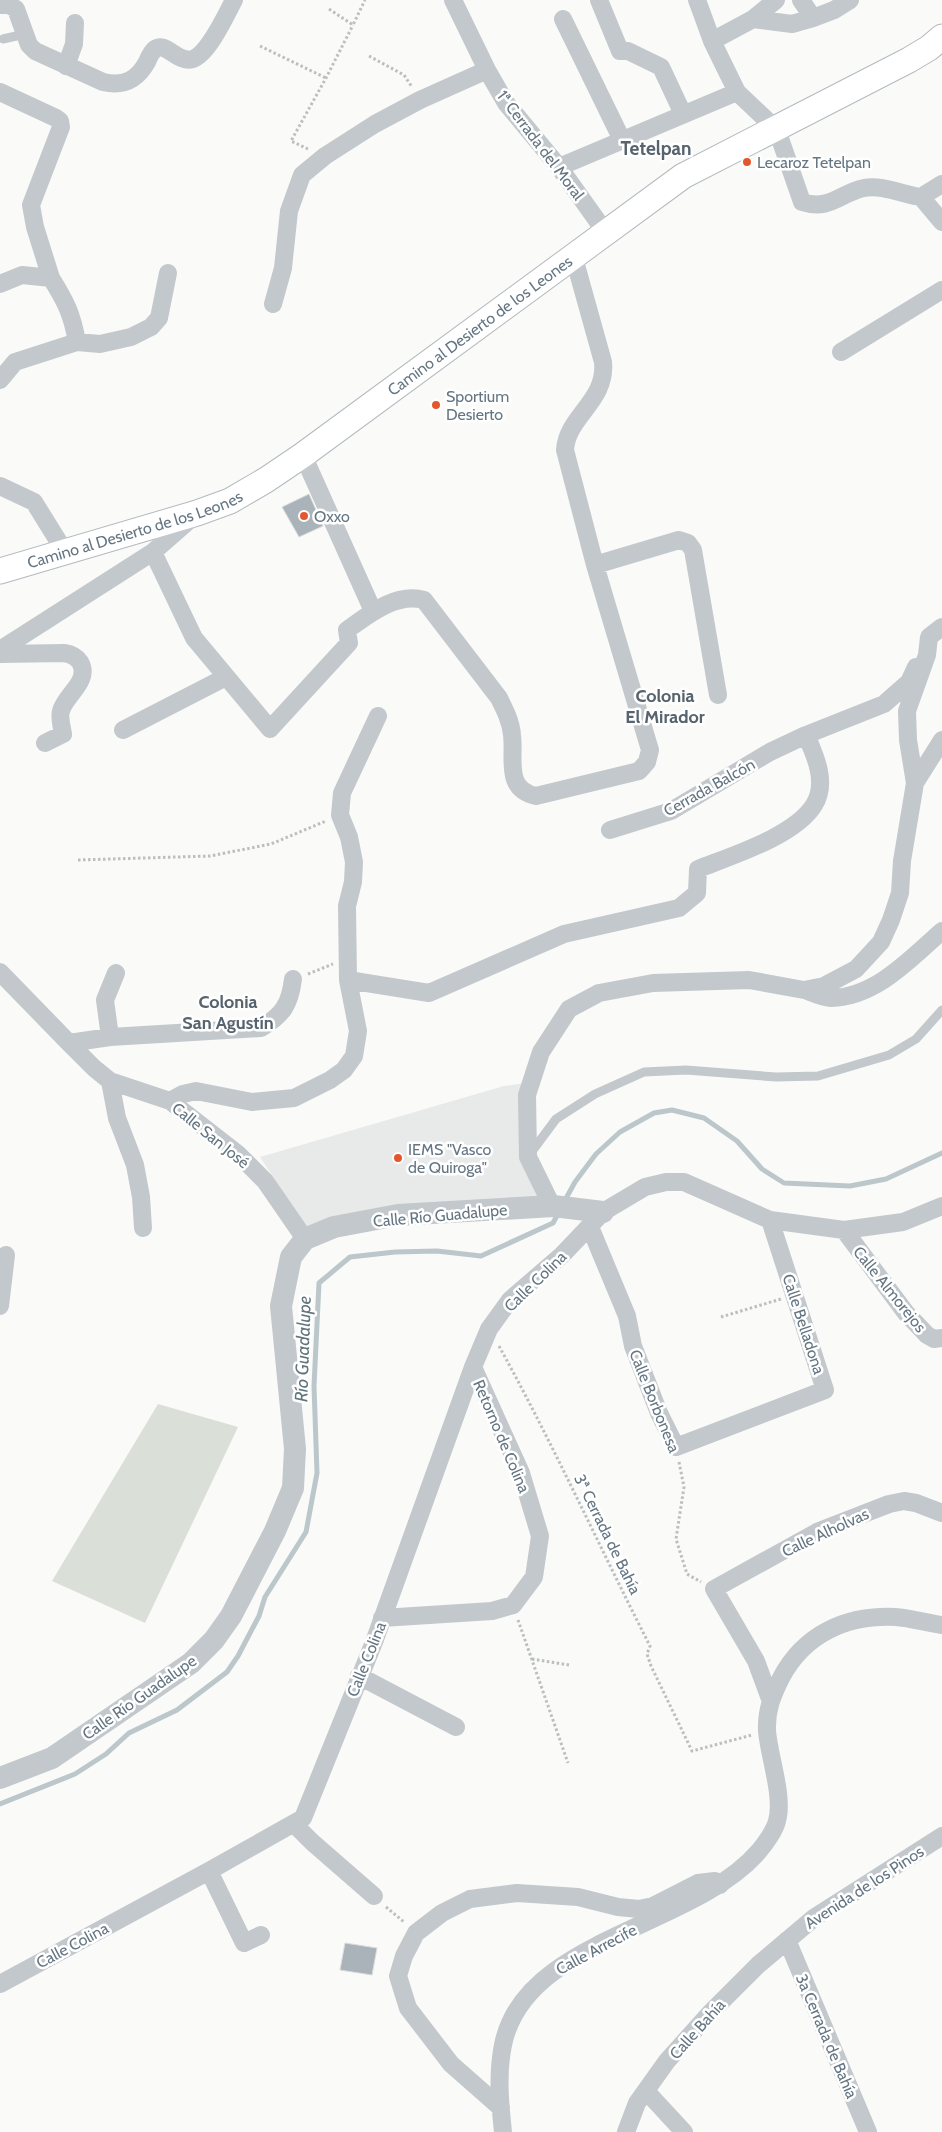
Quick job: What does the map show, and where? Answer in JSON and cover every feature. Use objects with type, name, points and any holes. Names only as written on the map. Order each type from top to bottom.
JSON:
[{"type":"main road","name":"Camino al Desierto de los Leones","points":[[0,571],[197,513],[230,501],[304,455],[683,176],[777,130],[908,60],[929,48],[942,37]]},
{"type":"street","points":[[0,4],[16,9],[29,45],[35,51],[113,85],[126,83],[134,79],[141,72],[152,51],[157,47],[162,47],[181,59],[192,59],[203,52],[234,0]]},
{"type":"street","name":"1ª Cerrada del Moral","points":[[453,0],[487,70],[506,103],[558,167],[606,233]]},
{"type":"street","points":[[599,0],[620,51],[628,51],[661,67],[683,114]]},
{"type":"street","points":[[697,0],[712,41],[737,92],[777,130],[802,202],[813,205],[825,204],[864,188],[878,188],[921,197],[942,222]]},
{"type":"street","points":[[712,41],[753,20],[777,0],[792,24]]},
{"type":"street","points":[[801,0],[813,18]]},
{"type":"street","points":[[753,20],[792,24],[834,10],[850,0]]},
{"type":"street","points":[[563,19],[622,140]]},
{"type":"street","points":[[66,66],[74,44],[75,24]]},
{"type":"street","points":[[273,304],[283,268],[288,211],[302,175],[325,156],[375,124],[420,100],[487,70]]},
{"type":"street","points":[[0,92],[60,121],[61,127],[31,205],[35,227],[51,278],[72,316],[77,342]]},
{"type":"street","points":[[558,167],[737,92]]},
{"type":"street","points":[[921,197],[942,184]]},
{"type":"street","points":[[153,552],[194,638],[270,729],[349,643],[347,630],[373,611],[408,598],[424,600],[499,698],[507,715],[512,735],[511,767],[518,786],[527,794],[536,796],[639,771],[647,762],[650,750],[595,565],[565,450],[568,435],[601,387],[604,374],[603,362],[574,258]]},
{"type":"street","points":[[0,380],[15,362],[77,342],[100,344],[131,337],[151,326],[158,318],[168,273]]},
{"type":"street","points":[[0,284],[22,275],[51,278]]},
{"type":"street","points":[[841,352],[942,290]]},
{"type":"street","points":[[304,455],[373,611]]},
{"type":"street","points":[[0,486],[34,502],[65,552]]},
{"type":"street","points":[[0,650],[153,552],[197,513]]},
{"type":"street","points":[[595,565],[680,540],[688,543],[693,550],[718,695]]},
{"type":"street","points":[[804,990],[824,986],[856,969],[881,942],[891,920],[900,893],[902,861],[915,782],[908,740],[907,711],[936,631]]},
{"type":"street","name":"Cerrada Balcón","points":[[610,830],[671,811],[770,752],[806,735],[884,704],[909,682],[936,631]]},
{"type":"street","points":[[0,654],[64,653],[73,656],[81,664],[80,680],[60,711],[63,734],[45,743]]},
{"type":"street","points":[[123,730],[226,677]]},
{"type":"street","points":[[170,1101],[183,1094],[196,1091],[252,1102],[294,1098],[330,1080],[344,1070],[354,1056],[358,1031],[348,980],[346,906],[353,882],[354,862],[349,837],[340,814],[342,793],[378,716]]},
{"type":"street","points":[[348,980],[429,994],[564,934],[680,908],[697,893],[698,869],[758,846],[795,824],[815,804],[820,786],[819,771],[816,757],[806,735]]},
{"type":"street","points":[[915,782],[942,740]]},
{"type":"street","points":[[559,1207],[528,1157],[527,1095],[541,1052],[569,1009],[598,993],[653,983],[749,980],[804,990],[830,998],[863,992],[899,968],[942,932]]},
{"type":"street","name":"Calle San José","points":[[0,972],[94,1068],[110,1080],[170,1101],[238,1154],[265,1180],[305,1239]]},
{"type":"street","points":[[110,1037],[105,1000],[116,973]]},
{"type":"street","points":[[69,1044],[110,1037],[261,1028],[274,1020],[286,1007],[292,992],[293,979]]},
{"type":"street","points":[[110,1080],[117,1118],[136,1165],[143,1228]]},
{"type":"street","points":[[596,1220],[645,1187],[666,1182],[684,1182],[770,1220],[844,1230],[903,1222],[942,1206]]},
{"type":"street","name":"Calle Río Guadalupe","points":[[0,1778],[52,1758],[191,1663],[214,1640],[231,1616],[275,1531],[293,1488],[295,1449],[281,1306],[291,1257],[305,1239],[334,1227],[398,1215],[559,1207],[596,1220]]},
{"type":"street","name":"Calle Colina","points":[[0,1984],[304,1818],[382,1618],[473,1367],[490,1329],[510,1300],[562,1255],[596,1220]]},
{"type":"street","name":"Calle Borbonesa","points":[[596,1220],[627,1316],[632,1346],[659,1413],[676,1447]]},
{"type":"street","name":"Calle Belladona","points":[[676,1447],[826,1390],[793,1295],[770,1220]]},
{"type":"street","name":"Calle Almorejos","points":[[844,1230],[906,1312],[927,1335],[934,1339],[942,1338]]},
{"type":"street","points":[[0,1306],[6,1255]]},
{"type":"street","name":"Retorno de Colina","points":[[473,1367],[521,1473],[540,1536],[534,1577],[513,1605]]},
{"type":"street","name":"Calle Alholvas","points":[[714,1589],[817,1532],[889,1504],[904,1501],[916,1503],[942,1513]]},
{"type":"street","points":[[714,1589],[756,1660],[770,1699]]},
{"type":"street","points":[[382,1618],[492,1611],[513,1605]]},
{"type":"street","points":[[767,1731],[770,1699],[785,1670],[798,1652],[815,1637],[835,1626],[861,1620],[895,1617],[942,1626]]},
{"type":"street","points":[[359,1676],[456,1727]]},
{"type":"street","name":"Calle Arrecife","points":[[503,2132],[499,2069],[503,2044],[511,2022],[525,1998],[544,1977],[573,1958],[699,1898],[741,1870],[760,1850],[777,1821],[778,1796],[767,1731]]},
{"type":"street","points":[[294,1824],[374,1896]]},
{"type":"street","name":"Avenida de los Pinos","points":[[787,1940],[815,1917],[942,1836]]},
{"type":"street","points":[[210,1871],[244,1943],[262,1935]]},
{"type":"street","points":[[501,2108],[452,2064],[408,2008],[398,1976],[404,1956],[416,1932],[442,1912],[470,1899],[517,1893],[578,1897],[618,1907],[639,1909],[653,1906],[698,1883],[714,1881],[720,1885]]},
{"type":"street","name":"Calle Bahía","points":[[626,2132],[637,2103],[668,2061],[711,2012],[787,1940]]},
{"type":"street","name":"3a Cerrada de Bahía","points":[[787,1940],[868,2132]]},
{"type":"street","points":[[646,2091],[684,2132]]},
{"type":"lane","points":[[2,39],[26,34]]},
{"type":"lane","points":[[528,1157],[556,1119],[595,1094],[644,1072],[686,1070],[776,1077],[818,1076],[889,1055],[916,1039],[942,1010]]},
{"type":"path","points":[[291,141],[326,78],[365,0]]},
{"type":"path","points":[[328,9],[353,24]]},
{"type":"path","points":[[260,46],[326,78]]},
{"type":"path","points":[[369,56],[404,75],[420,100]]},
{"type":"path","points":[[78,860],[210,856],[271,844],[340,814]]},
{"type":"path","points":[[293,979],[347,959]]},
{"type":"path","points":[[721,1317],[793,1295]]},
{"type":"path","name":"3ª Cerrada de Bahía","points":[[490,1329],[542,1426],[596,1540],[650,1646],[647,1654],[651,1666],[692,1752],[767,1731]]},
{"type":"path","name":"Calle Borbonesa","points":[[676,1447],[684,1486],[676,1539],[686,1574],[714,1589]]},
{"type":"path","points":[[513,1605],[568,1763]]},
{"type":"path","points":[[531,1659],[569,1665]]},
{"type":"path","points":[[374,1896],[416,1932]]},
{"type":"shaded area","name":"IEMS \"Vasco de Quiroga\"","points":[[526,1083],[522,1096],[546,1204],[309,1232],[260,1157],[504,1086]]},
{"type":"shaded area","points":[[158,1404],[238,1427],[145,1623],[52,1581]]},
{"type":"building","name":"Oxxo","points":[[309,494],[323,526],[299,537],[282,507]]},
{"type":"building","points":[[345,1943],[377,1948],[372,1975],[340,1970]]},
{"type":"waterway","name":"Río Guadalupe","points":[[564,1202],[575,1182],[596,1154],[620,1132],[654,1113],[672,1110],[704,1118],[737,1141],[762,1169],[784,1183],[850,1186],[886,1179],[942,1153]]},
{"type":"waterway","name":"Río Guadalupe","points":[[0,1804],[75,1774],[106,1754],[129,1733],[177,1710],[227,1672],[238,1656],[259,1616],[265,1597],[306,1532],[317,1473],[314,1386],[319,1283],[350,1257],[395,1252],[437,1251],[481,1256],[553,1223],[559,1212]]},
{"type":"place","name":"Lecaroz Tetelpan","points":[[747,162]]},
{"type":"place","name":"Sportium Desierto","points":[[436,405]]},
{"type":"place","name":"Oxxo","points":[[304,516]]},
{"type":"place","name":"IEMS \"Vasco de Quiroga\"","points":[[398,1158]]},
{"type":"district","name":"Tetelpan","points":[[656,148]]},
{"type":"district","name":"Colonia El Mirador","points":[[665,706]]},
{"type":"district","name":"Colonia San Agustín","points":[[228,1012]]}]
